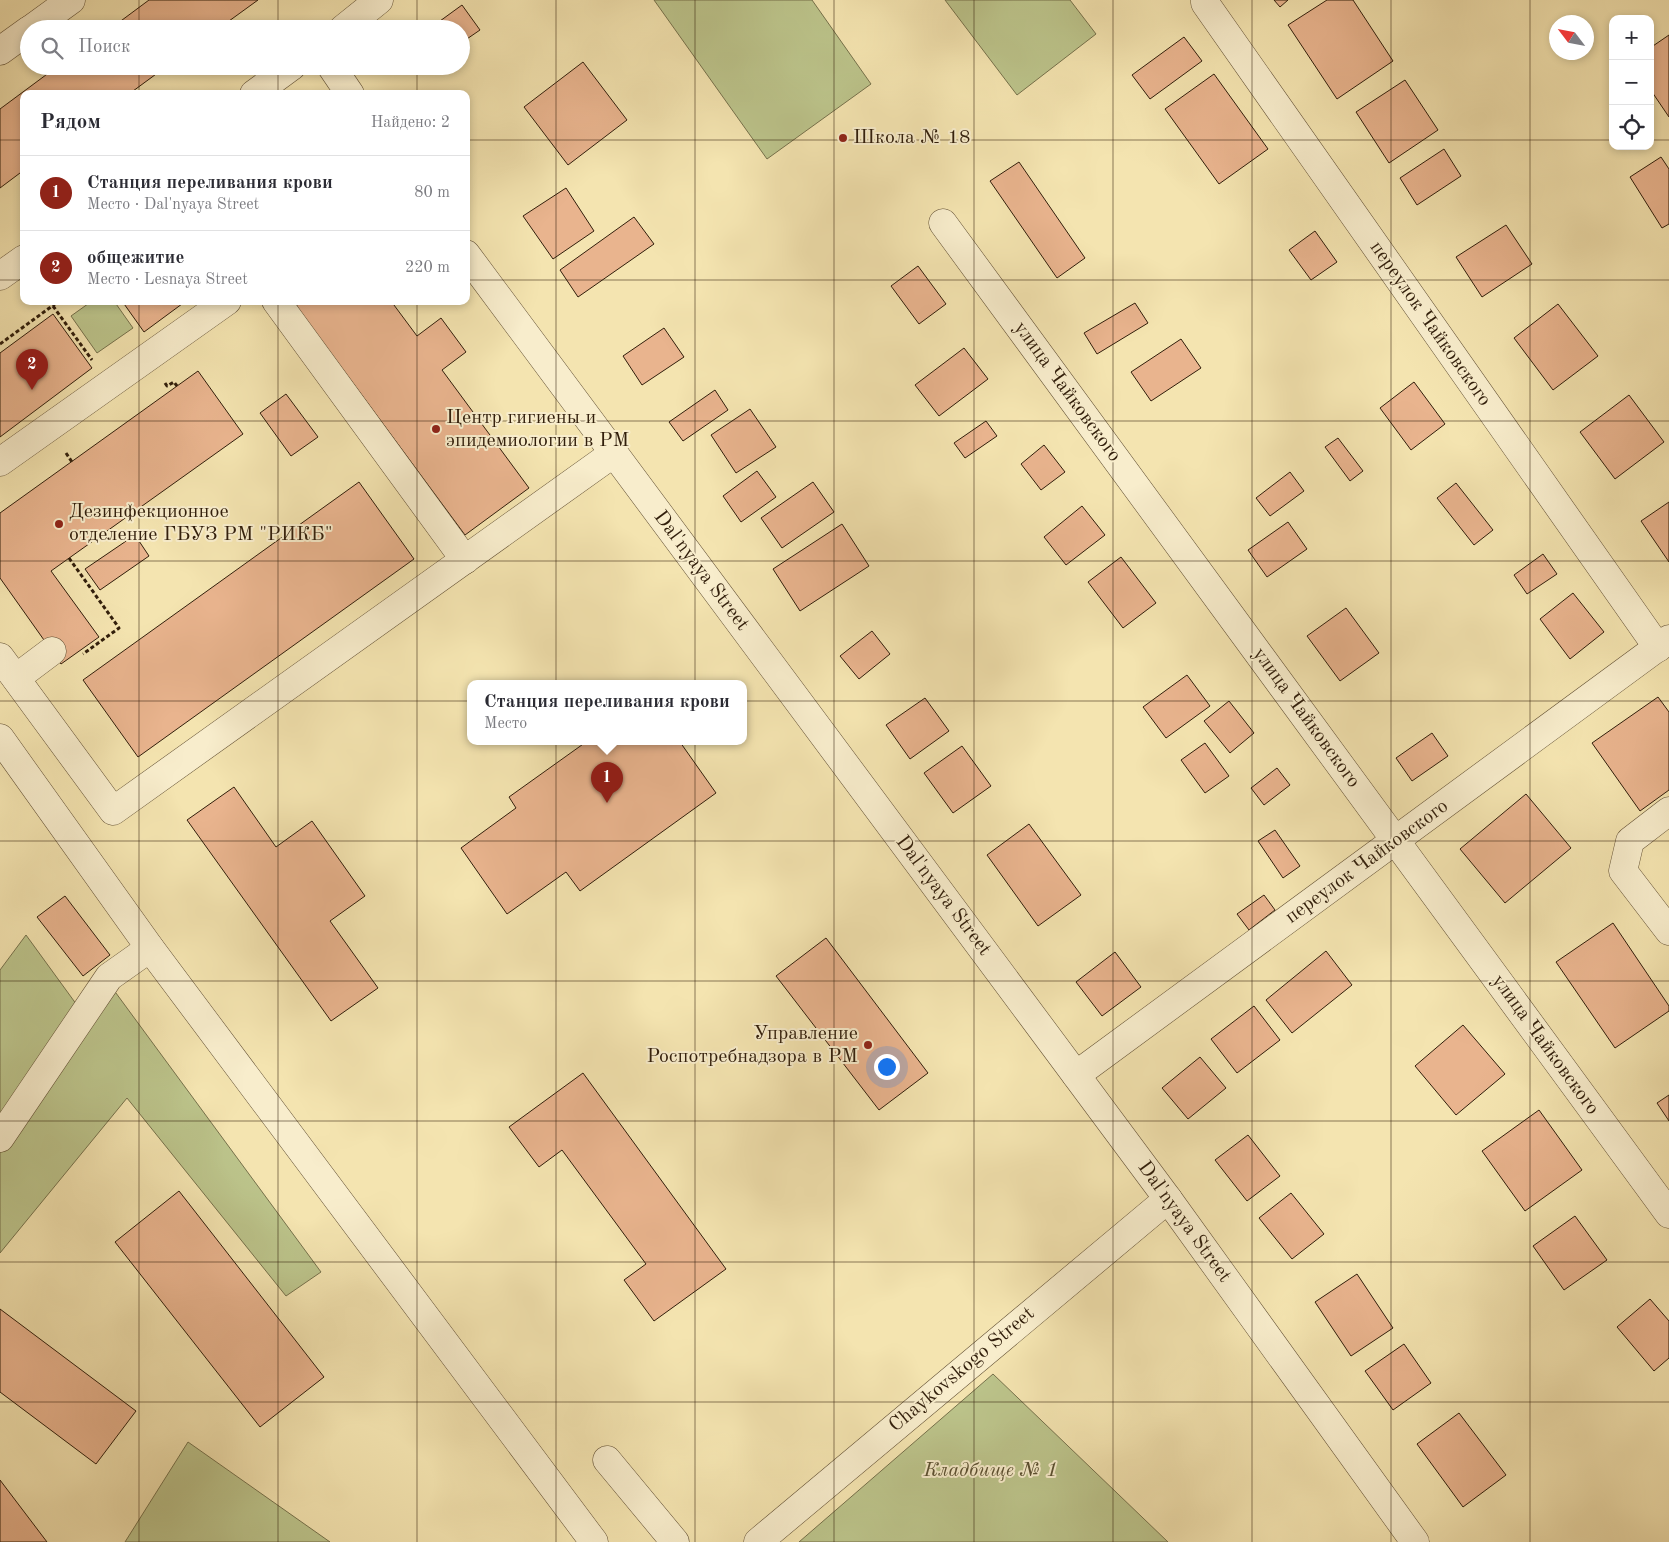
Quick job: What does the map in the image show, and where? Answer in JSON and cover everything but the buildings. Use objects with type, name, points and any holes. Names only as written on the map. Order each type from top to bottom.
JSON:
[{"type":"street","points":[[44,20],[71,0]]},
{"type":"street","points":[[353,20],[378,0]]},
{"type":"street","name":"переулок Чайковского","points":[[1076,1075],[1663,644],[1205,3],[1205,0]]},
{"type":"street","points":[[0,51],[20,37]]},
{"type":"street","points":[[259,90],[280,75]]},
{"type":"street","points":[[337,75],[347,90]]},
{"type":"street","name":"улица Чайковского","points":[[943,222],[1669,1214]]},
{"type":"street","name":"Dal'nyaya Street","points":[[470,259],[1168,1199],[1415,1542]]},
{"type":"street","points":[[0,276],[20,261]]},
{"type":"street","points":[[0,462],[221,305]]},
{"type":"street","points":[[279,305],[465,560]]},
{"type":"street","points":[[52,650],[8,667],[114,811],[614,453]]},
{"type":"street","points":[[0,738],[150,948],[594,1542]]},
{"type":"street","points":[[1669,811],[1630,841],[1622,871],[1669,931]]},
{"type":"street","points":[[0,1138],[109,977],[150,948]]},
{"type":"street","name":"Chaykovskogo Street","points":[[758,1542],[1168,1199]]},
{"type":"street","points":[[607,1460],[675,1542]]},
{"type":"path","points":[[0,344],[53,306],[110,384]]},
{"type":"path","points":[[168,386],[174,382],[177,386]]},
{"type":"path","points":[[64,450],[72,462]]},
{"type":"path","points":[[69,558],[119,628],[82,655]]},
{"type":"green space","points":[[654,0],[812,0],[871,84],[767,159]]},
{"type":"green space","points":[[945,0],[1070,0],[1096,34],[1017,95]]},
{"type":"green space","points":[[86,305],[117,305],[133,328],[97,353],[71,316]]},
{"type":"green space","points":[[26,935],[82,1012],[113,989],[321,1272],[286,1296],[127,1098],[0,1253],[0,970]]},
{"type":"green space","name":"Кладбище № 1","points":[[993,1374],[1168,1542],[799,1542]]},
{"type":"green space","points":[[188,1442],[330,1542],[125,1542]]},
{"type":"place","name":"Школа № 18","points":[[843,138]]},
{"type":"place","name":"общежитие","points":[[32,390]]},
{"type":"place","name":"Центр гигиены и эпидемиологии в РМ","points":[[436,429]]},
{"type":"place","name":"Дезинфекционное отделение ГБУЗ РМ \"РИКБ\"","points":[[59,524]]},
{"type":"place","name":"Станция переливания крови","points":[[607,803]]},
{"type":"place","name":"Управление Роспотребнадзора в РМ","points":[[868,1045]]}]
